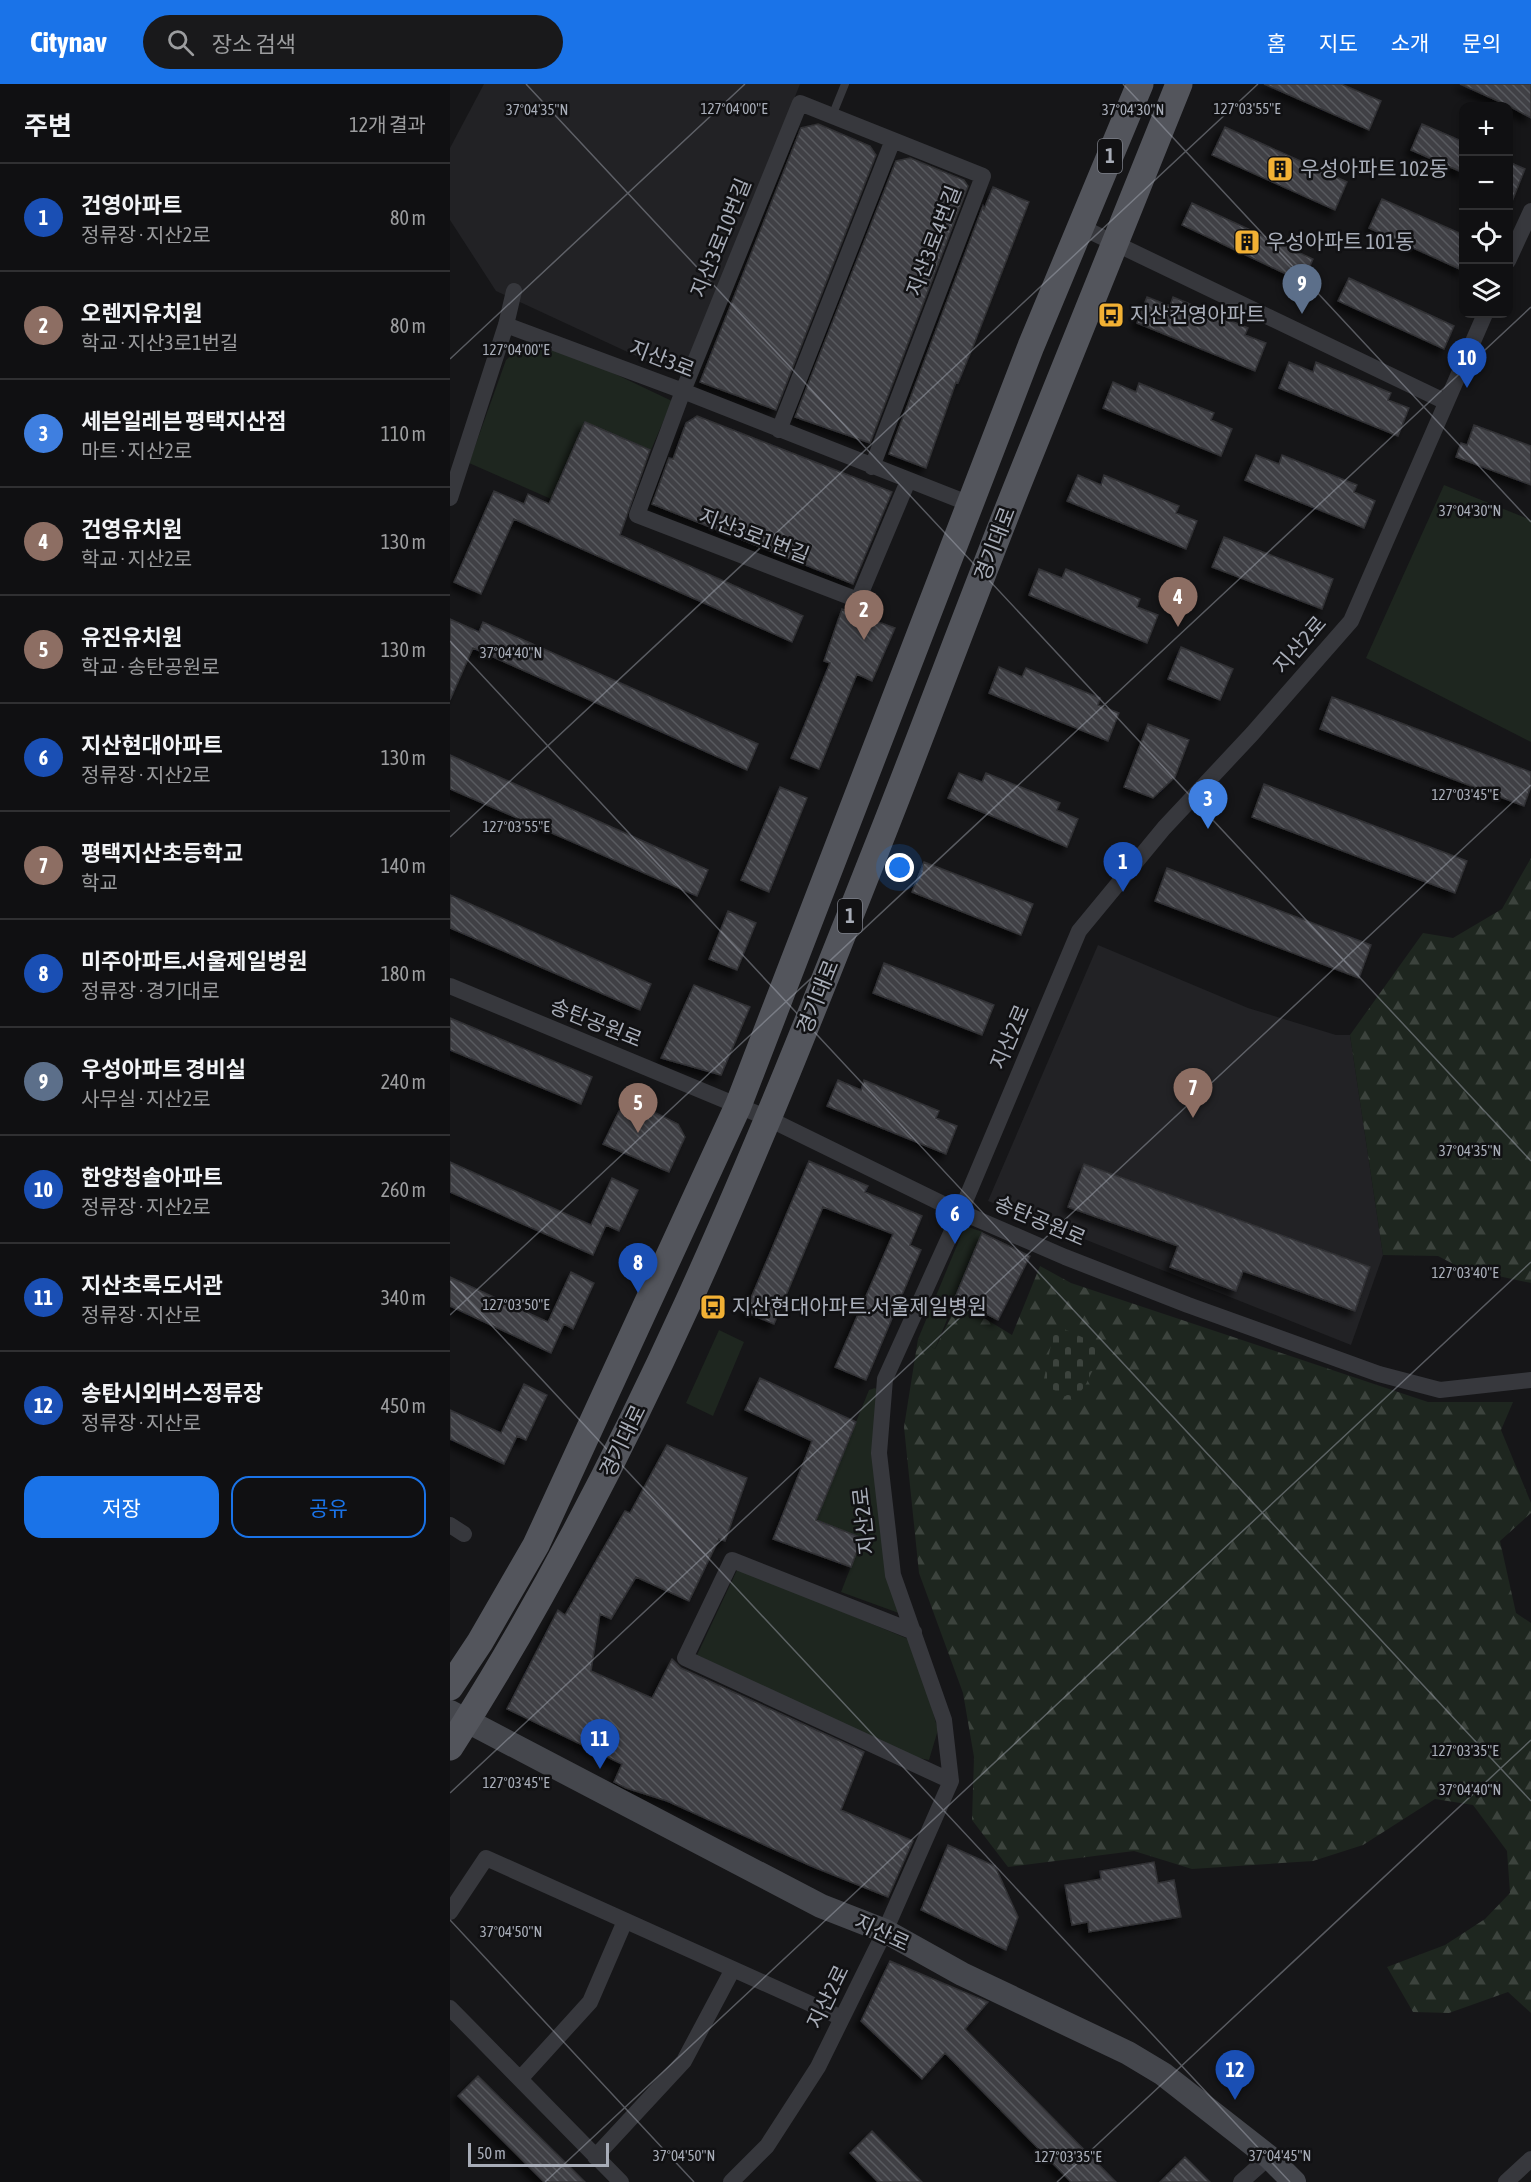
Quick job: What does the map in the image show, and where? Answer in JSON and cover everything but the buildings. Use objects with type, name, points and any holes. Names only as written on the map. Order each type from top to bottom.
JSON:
[{"type":"main road","name":"경기대로","points":[[450,1687],[480,1642],[536,1545],[738,1106],[970,504],[1140,84]]},
{"type":"main road","name":"경기대로","points":[[450,1747],[458,1717],[539,1602],[618,1452],[676,1332],[770,1119],[1021,477],[1179,84]]},
{"type":"main road","name":"지산로","points":[[458,1717],[821,1906],[885,1931],[962,1974],[1128,2053],[1163,2074],[1269,2157],[1294,2182]]},
{"type":"street","name":"지산3로10번길","points":[[683,391],[800,103],[832,116]]},
{"type":"street","points":[[779,430],[893,140],[832,116]]},
{"type":"street","name":"지산3로4번길","points":[[872,467],[983,176],[893,140]]},
{"type":"street","points":[[1513,252],[1531,211]]},
{"type":"street","points":[[1081,227],[1446,402]]},
{"type":"street","points":[[450,498],[506,325],[514,291]]},
{"type":"street","name":"지산2로","points":[[731,2182],[767,2146],[818,2067],[885,1931],[951,1781],[944,1720],[892,1575],[879,1452],[885,1379],[961,1211],[1078,931],[1164,828],[1252,734],[1351,621],[1483,318]]},
{"type":"street","name":"지산3로","points":[[506,325],[683,391],[970,504]]},
{"type":"street","name":"지산3로1번길","points":[[683,391],[637,515],[858,600],[908,481]]},
{"type":"street","name":"송탄공원로","points":[[450,986],[770,1119],[961,1211],[1065,1257],[1178,1301],[1379,1374],[1440,1390],[1531,1380]]},
{"type":"street","points":[[914,1632],[732,1560],[685,1658],[951,1781]]},
{"type":"street","points":[[450,1912],[486,1858],[842,2018]]},
{"type":"street","points":[[520,2079],[590,2002],[625,1922]]},
{"type":"street","points":[[595,2157],[684,2061],[733,1969]]},
{"type":"street","points":[[450,2008],[621,2182]]},
{"type":"street","points":[[1241,2182],[1269,2157]]},
{"type":"street","points":[[1506,2182],[1531,2159]]},
{"type":"lane","points":[[832,116],[845,84]]},
{"type":"shaded area","points":[[484,84],[800,84],[688,370],[662,368],[496,291],[450,220],[450,148]]},
{"type":"shaded area","points":[[1098,945],[1248,1008],[1336,1035],[1350,1035],[1383,1255],[1351,1345],[988,1201]]},
{"type":"green space","points":[[533,335],[672,401],[651,450],[585,422],[551,499],[469,463],[506,360]]},
{"type":"green space","points":[[1444,485],[1531,520],[1531,742],[1366,658]]},
{"type":"green space","points":[[1531,858],[1531,1283],[1461,1268],[1438,1256],[1383,1255],[1350,1035],[1423,933],[1453,938],[1502,909]]},
{"type":"green space","points":[[965,1226],[983,1232],[935,1349],[918,1339]]},
{"type":"green space","points":[[1040,1266],[1071,1283],[1428,1402],[1513,1402],[1501,1430],[1531,1503],[1531,1513],[1500,1541],[1516,1613],[1531,1623],[1531,2013],[1508,1992],[1449,2013],[1413,2012],[1387,1967],[1445,1945],[1485,1919],[1510,1893],[1507,1851],[1473,1805],[1435,1799],[1363,1845],[1313,1861],[1192,1869],[1134,1851],[1008,1867],[972,1820],[974,1757],[963,1693],[919,1573],[904,1427],[918,1339],[935,1349],[958,1302],[1012,1335]]},
{"type":"green space","points":[[1055,1325],[1104,1347],[1086,1384],[1074,1401],[1043,1384]]},
{"type":"green space","points":[[719,1330],[744,1342],[713,1416],[686,1403]]},
{"type":"green space","points":[[875,1388],[880,1393],[876,1472],[907,1616],[841,1592],[862,1538],[816,1520],[869,1390]]},
{"type":"green space","points":[[738,1568],[913,1641],[938,1730],[929,1760],[908,1756],[697,1655]]},
{"type":"place","name":"우성아파트 102동","points":[[1280,169]]},
{"type":"place","name":"우성아파트 101동","points":[[1247,242]]},
{"type":"place","name":"우성아파트 경비실","points":[[1302,314]]},
{"type":"place","name":"지산건영아파트","points":[[1111,315]]},
{"type":"place","name":"한양청솔아파트","points":[[1467,388]]},
{"type":"place","name":"건영유치원","points":[[1178,627]]},
{"type":"place","name":"오렌지유치원","points":[[864,640]]},
{"type":"place","name":"세븐일레븐 평택지산점","points":[[1208,829]]},
{"type":"place","name":"건영아파트","points":[[1123,892]]},
{"type":"place","name":"평택지산초등학교","points":[[1193,1118]]},
{"type":"place","name":"유진유치원","points":[[638,1133]]},
{"type":"place","name":"지산현대아파트","points":[[955,1244]]},
{"type":"place","name":"미주아파트.서울제일병원","points":[[638,1293]]},
{"type":"place","name":"지산현대아파트.서울제일병원","points":[[713,1307]]},
{"type":"place","name":"지산초록도서관","points":[[600,1769]]},
{"type":"place","name":"송탄시외버스정류장","points":[[1235,2100]]}]
